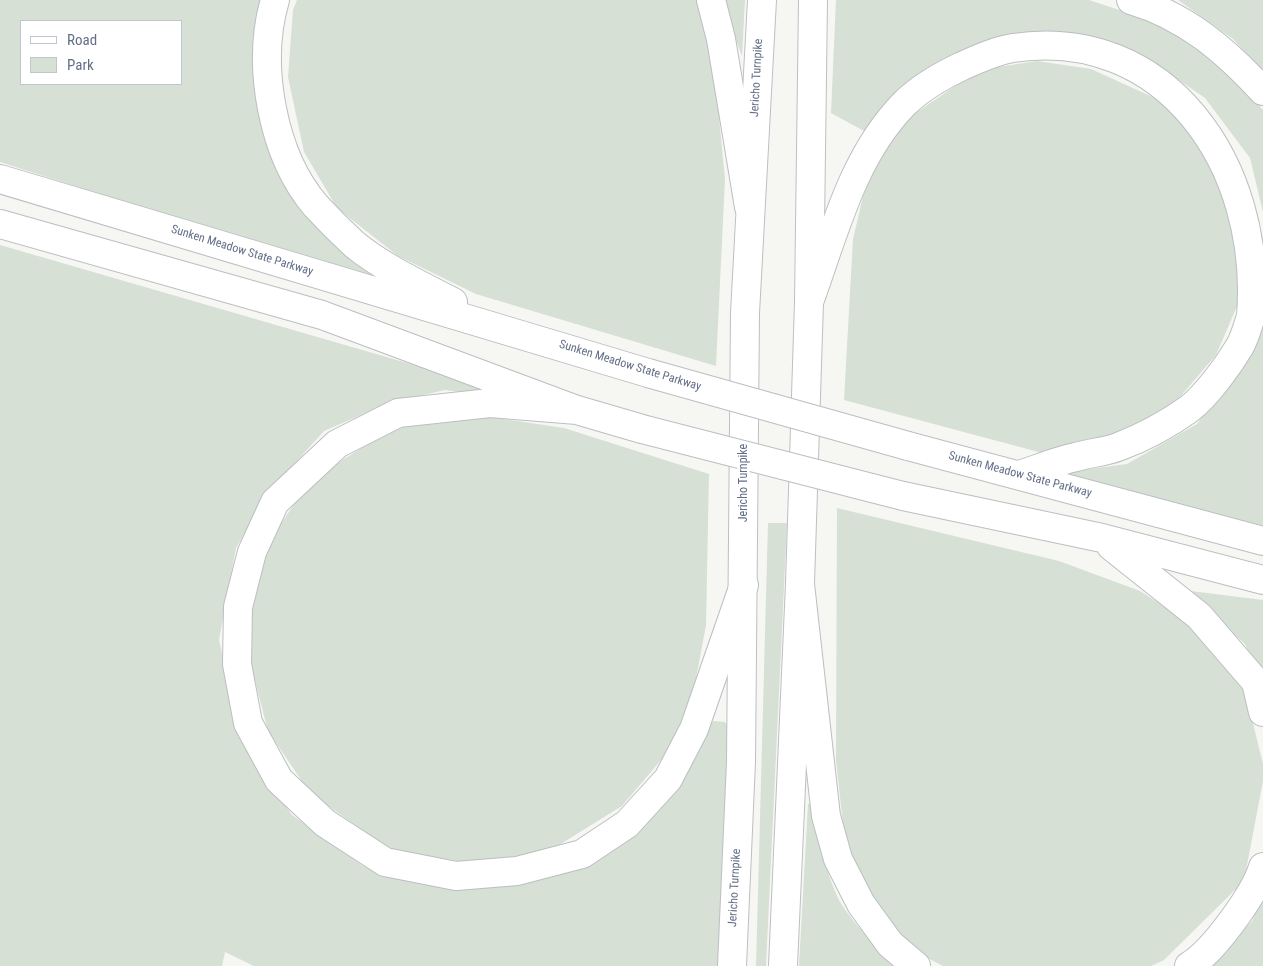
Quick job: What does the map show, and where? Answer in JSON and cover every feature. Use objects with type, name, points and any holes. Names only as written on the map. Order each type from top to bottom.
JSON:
[{"type":"main road","points":[[276,0],[267,52],[271,111],[289,162],[316,205],[356,245],[408,278],[503,328]]},
{"type":"main road","points":[[711,0],[720,39],[749,207]]},
{"type":"main road","name":"Jericho Turnpike","points":[[732,966],[741,762],[745,314],[749,207],[762,0]]},
{"type":"main road","points":[[783,966],[800,584],[809,302],[813,0]]},
{"type":"main road","points":[[1131,0],[1174,17],[1206,37],[1235,61],[1263,91]]},
{"type":"main road","points":[[809,302],[859,169],[876,137],[904,104],[927,84],[981,58],[1010,48],[1044,45],[1080,48],[1114,56],[1154,72],[1190,96],[1220,126],[1241,165],[1259,208],[1262,252],[1256,300],[1241,344],[1219,375],[1191,407],[1154,430],[1116,448],[1073,457],[1019,475]]},
{"type":"main road","name":"Sunken Meadow State Parkway","points":[[0,179],[503,328],[648,373],[1263,542]]},
{"type":"main road","points":[[0,224],[322,315],[577,410],[642,429],[903,496],[1102,538],[1263,580]]},
{"type":"main road","points":[[577,410],[490,403],[398,412],[337,444],[275,502],[252,552],[238,607],[237,664],[248,723],[279,780],[325,823],[385,862],[456,876],[517,871],[582,854],[627,824],[668,779],[694,729],[744,585]]},
{"type":"main road","points":[[1102,538],[1200,616],[1256,682],[1263,712]]},
{"type":"main road","points":[[800,584],[826,816],[838,859],[861,904],[890,944],[916,966]]},
{"type":"main road","points":[[1189,966],[1197,961],[1235,918],[1263,867]]},
{"type":"green space","points":[[0,0],[265,0],[258,20],[257,107],[287,184],[390,283],[212,230],[0,162]]},
{"type":"green space","points":[[297,0],[698,0],[716,87],[725,179],[716,366],[476,294],[398,256],[337,208],[304,152],[288,77],[293,10]]},
{"type":"green space","points":[[721,0],[745,0],[742,56]]},
{"type":"green space","points":[[836,0],[1089,0],[1153,21],[1215,55],[1263,110],[1263,212],[1250,158],[1205,98],[1148,59],[1077,34],[994,39],[925,71],[864,131],[831,113]]},
{"type":"green space","points":[[1178,0],[1263,0],[1263,72],[1233,39]]},
{"type":"green space","points":[[1037,61],[1091,69],[1168,104],[1222,164],[1239,234],[1238,304],[1216,355],[1167,412],[1107,446],[1046,454],[844,400],[853,239],[869,171],[908,118],[979,70]]},
{"type":"green space","points":[[0,245],[521,396],[520,400],[445,390],[389,403],[324,431],[267,494],[236,548],[219,640],[241,739],[292,815],[363,866],[440,884],[561,872],[706,726],[714,721],[725,722],[731,732],[724,966],[254,966],[225,952],[222,966],[0,966]]},
{"type":"green space","points":[[1263,288],[1263,527],[1051,474],[1127,464],[1197,424],[1255,340]]},
{"type":"green space","points":[[490,417],[564,428],[709,474],[706,625],[693,695],[667,753],[622,806],[551,850],[475,864],[389,849],[310,793],[268,731],[246,646],[263,551],[310,480],[399,425]]},
{"type":"green space","points":[[837,508],[1059,561],[1140,591],[1192,624],[1244,687],[1263,764],[1263,781],[1244,881],[1164,960],[1151,966],[943,966],[918,953],[877,910],[845,843],[836,760]]},
{"type":"green space","points":[[768,523],[787,523],[766,966],[756,966]]},
{"type":"green space","points":[[1183,590],[1263,600],[1263,683],[1245,644]]},
{"type":"green space","points":[[812,803],[825,862],[837,896],[864,934],[898,966],[799,966],[808,804]]},
{"type":"green space","points":[[1263,896],[1263,966],[1209,966],[1252,921]]}]
